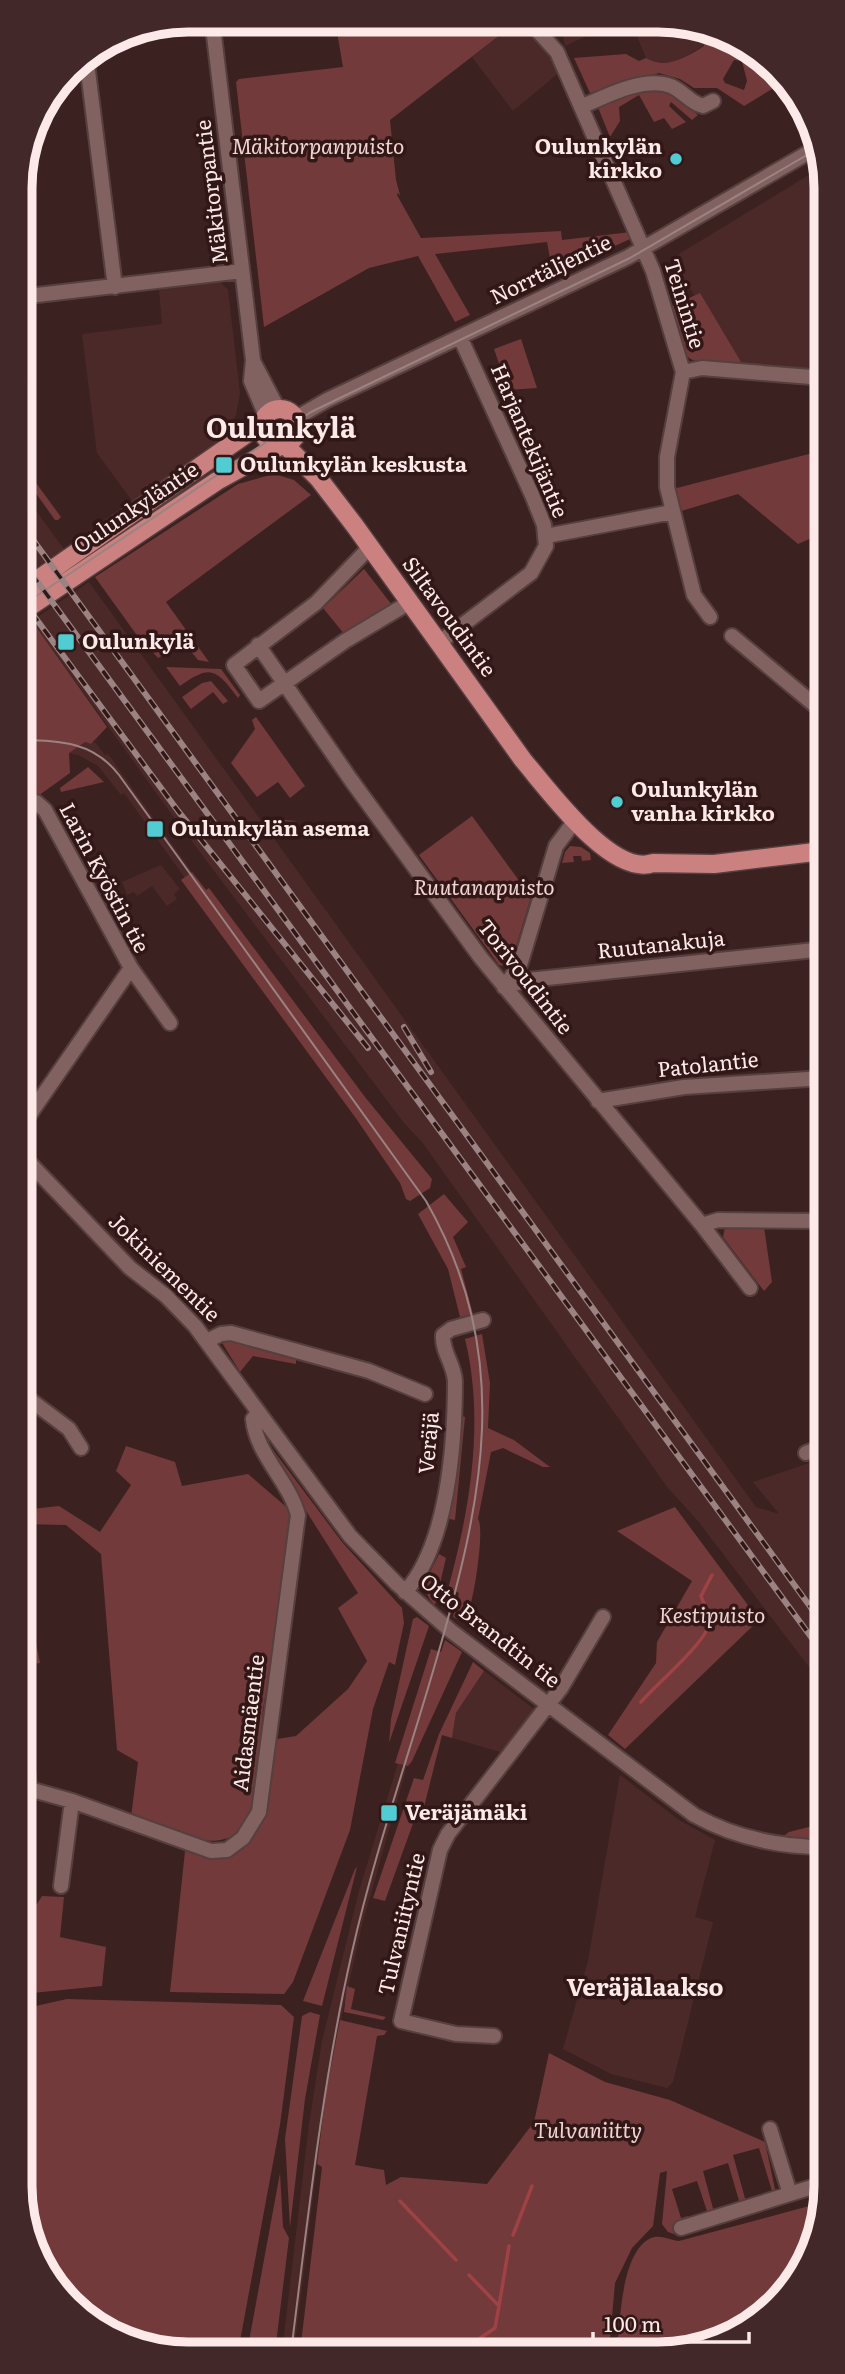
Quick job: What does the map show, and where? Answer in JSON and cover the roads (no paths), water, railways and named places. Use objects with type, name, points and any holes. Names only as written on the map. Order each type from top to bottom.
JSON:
[{"type":"main road","points":[[269,416],[286,410],[289,436]]},
{"type":"main road","name":"Siltavoudintie","points":[[269,416],[266,439],[289,436],[541,782],[591,839],[613,850],[621,850],[653,863],[714,864],[814,852]]},
{"type":"main road","name":"Oulunkyläntie","points":[[32,584],[269,416]]},
{"type":"main road","name":"Oulunkyläntie","points":[[32,605],[289,436]]},
{"type":"street","name":"Mäkitorpantie","points":[[214,32],[253,360],[269,416]]},
{"type":"street","name":"Teinintie","points":[[539,32],[557,52],[645,247],[683,372],[666,474],[672,512],[694,595],[710,617]]},
{"type":"street","points":[[88,68],[115,287]]},
{"type":"street","points":[[582,107],[636,86],[659,84],[670,86],[696,104],[703,106],[713,101]]},
{"type":"street","name":"Norrtäljentie","points":[[289,436],[460,337],[645,247],[809,152]]},
{"type":"street","points":[[32,296],[242,271]]},
{"type":"street","name":"Harjantekijäntie","points":[[440,642],[531,573],[543,554],[546,536],[532,495],[460,337]]},
{"type":"street","points":[[683,372],[702,368],[814,377]]},
{"type":"street","points":[[546,536],[672,512]]},
{"type":"street","points":[[370,547],[316,603],[234,665],[259,701],[345,641],[410,602]]},
{"type":"street","points":[[732,636],[814,704]]},
{"type":"street","name":"Torivoudintie","points":[[258,645],[356,787],[504,987],[702,1225],[750,1288]]},
{"type":"street","name":"Larin Kyöstin tie","points":[[32,802],[46,810],[131,968],[32,1111]]},
{"type":"street","points":[[504,987],[520,965],[556,846],[570,818]]},
{"type":"street","name":"Ruutanakuja","points":[[504,987],[528,980],[814,950]]},
{"type":"street","points":[[131,968],[170,1023]]},
{"type":"street","name":"Patolantie","points":[[598,1101],[696,1086],[814,1079]]},
{"type":"street","name":"Jokiniementie","points":[[32,1166],[130,1268],[166,1296],[207,1341],[221,1334],[231,1333],[369,1371],[425,1394]]},
{"type":"street","points":[[702,1225],[718,1220],[813,1221]]},
{"type":"street","name":"Veräjä","points":[[405,1592],[431,1552],[445,1492],[455,1379],[444,1351],[443,1335],[451,1329],[483,1320]]},
{"type":"street","name":"Otto Brandtin tie","points":[[207,1341],[350,1536],[405,1592],[451,1631],[669,1798],[725,1831],[783,1845],[813,1846]]},
{"type":"street","points":[[32,1401],[69,1429],[81,1448]]},
{"type":"street","name":"Aidasmäentie","points":[[32,1789],[211,1851],[226,1850],[243,1838],[254,1824],[262,1800],[275,1679],[298,1515],[295,1502],[258,1438],[253,1419],[258,1413]]},
{"type":"street","points":[[806,1453],[813,1450]]},
{"type":"street","name":"Tulvaniityntie","points":[[494,2036],[456,2034],[401,2021],[440,1850],[449,1833],[549,1705],[603,1617]]},
{"type":"street","points":[[61,1886],[72,1801]]},
{"type":"street","points":[[770,2129],[790,2194]]},
{"type":"street","points":[[681,2228],[813,2187]]},
{"type":"waterway","points":[[641,1702],[691,1651],[706,1631],[709,1620],[701,1596],[712,1575]]},
{"type":"waterway","points":[[513,2235],[532,2186]]},
{"type":"waterway","points":[[400,2201],[456,2260]]},
{"type":"waterway","points":[[499,2306],[509,2246]]},
{"type":"waterway","points":[[469,2275],[499,2306],[495,2328],[474,2342]]},
{"type":"tram line","points":[[32,599],[311,412],[630,258],[809,154]]},
{"type":"tram line","points":[[32,740],[75,745],[87,749],[98,755],[119,775],[426,1201],[454,1259],[472,1316],[481,1372],[482,1429],[477,1485],[467,1543],[453,1601],[381,1842],[341,2002],[324,2101],[292,2342]]},
{"type":"railway","points":[[32,538],[813,1611]]},
{"type":"railway","points":[[32,574],[813,1640]]},
{"type":"railway","points":[[32,613],[178,811],[368,1048]]},
{"type":"railway","points":[[404,1027],[431,1072]]},
{"type":"place","name":"Oulunkylän kirkko","points":[[676,159]]},
{"type":"place","name":"Oulunkylän keskusta","points":[[224,465]]},
{"type":"place","name":"Oulunkylä","points":[[66,642]]},
{"type":"place","name":"Oulunkylän vanha kirkko","points":[[617,802]]},
{"type":"place","name":"Oulunkylän asema","points":[[155,829]]},
{"type":"place","name":"Veräjämäki","points":[[389,1813]]},
{"type":"district","name":"Oulunkylä","points":[[281,428]]},
{"type":"district","name":"Veräjälaakso","points":[[645,1988]]},
{"type":"park label","name":"Mäkitorpanpuisto","points":[[318,147]]},
{"type":"park label","name":"Ruutanapuisto","points":[[484,888]]},
{"type":"park label","name":"Kestipuisto","points":[[712,1616]]},
{"type":"park label","name":"Tulvaniitty","points":[[588,2131]]}]
